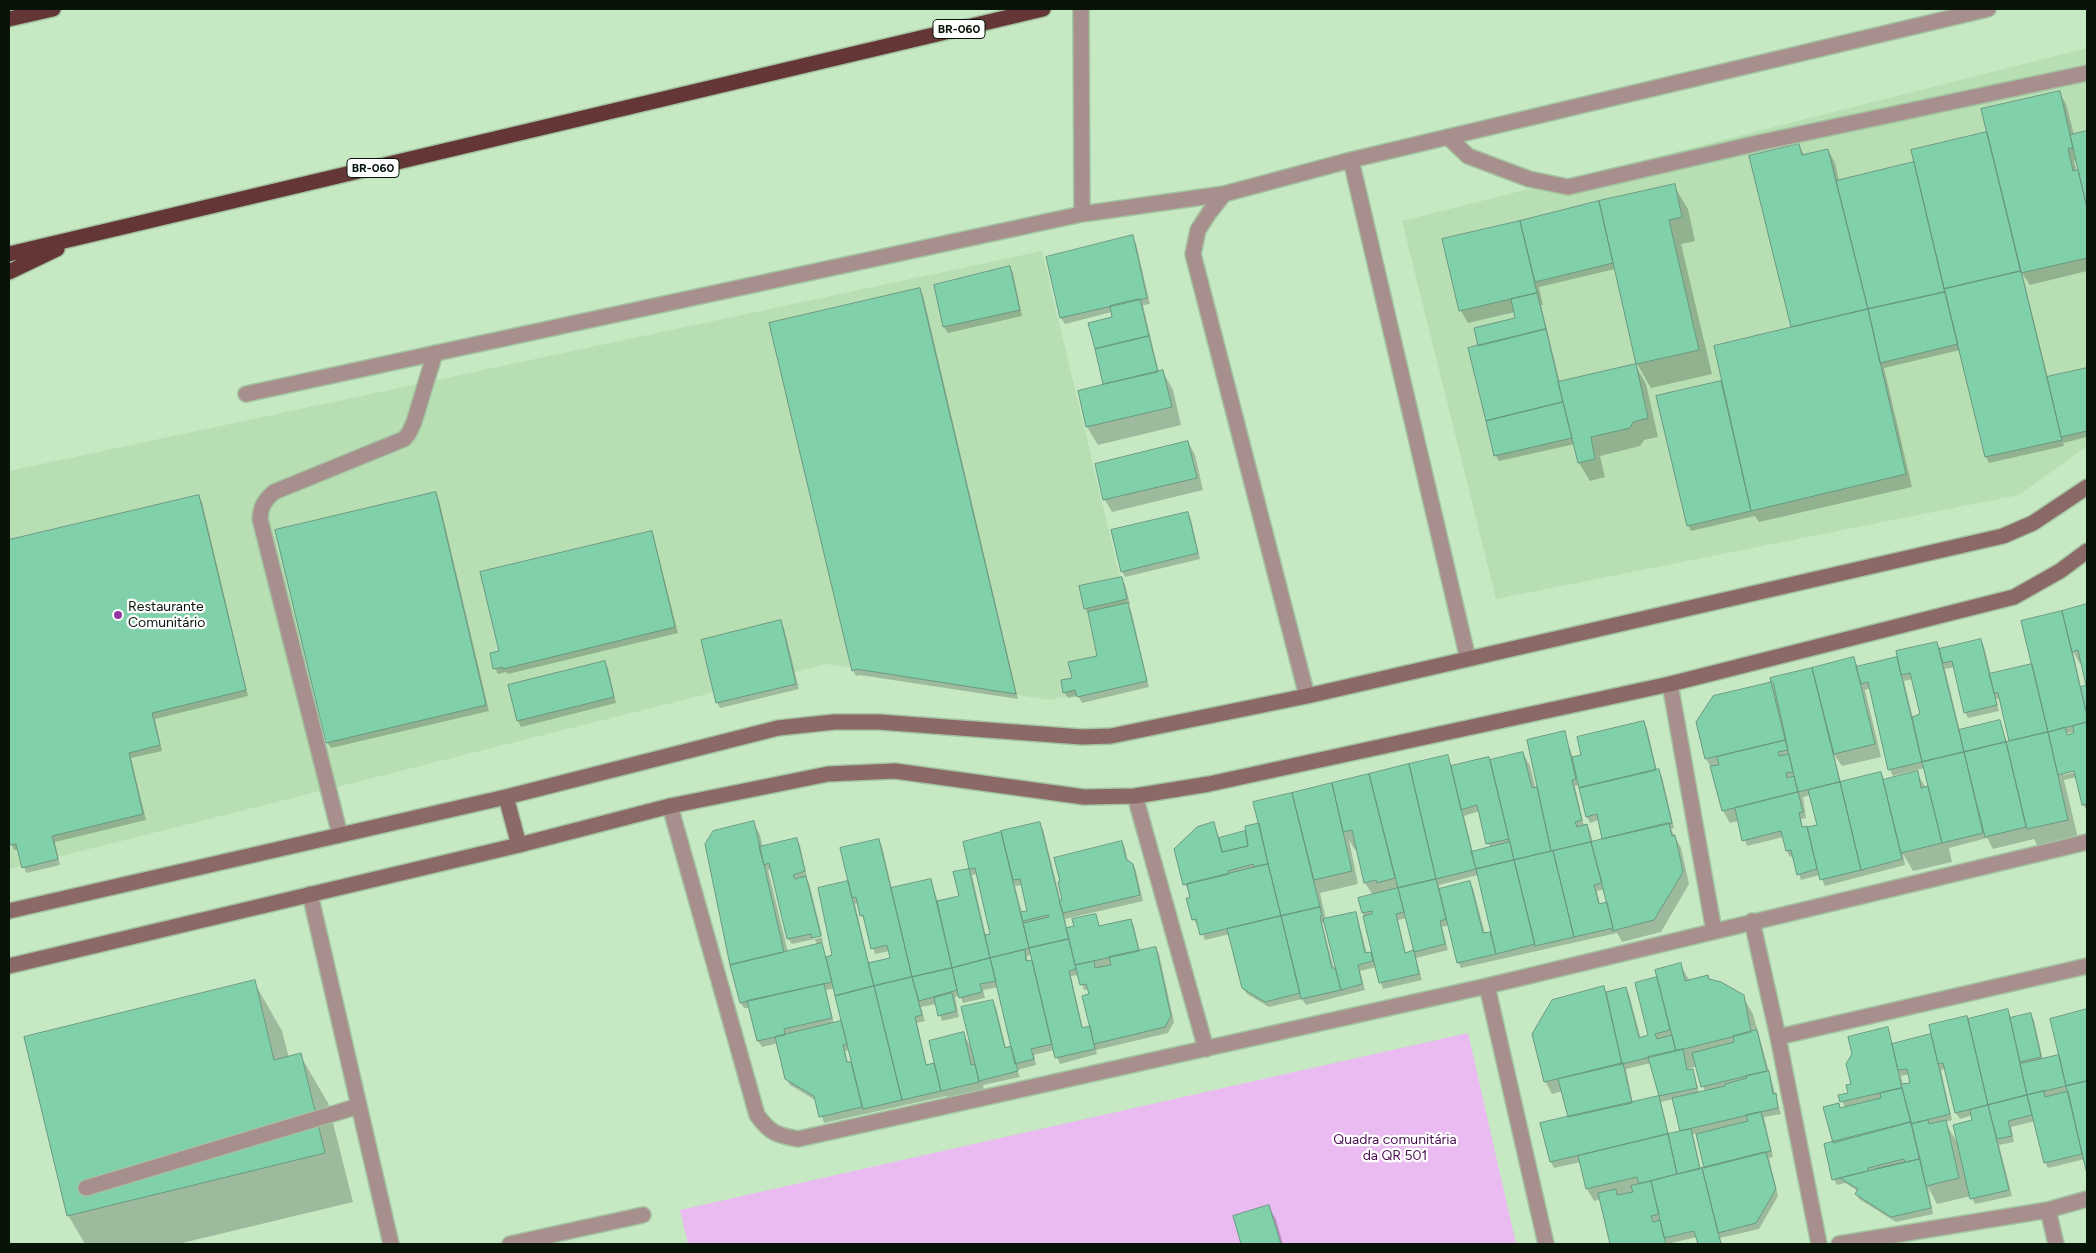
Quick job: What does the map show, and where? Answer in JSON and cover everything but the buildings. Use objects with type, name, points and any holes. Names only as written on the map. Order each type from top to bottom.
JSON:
[{"type":"highway","points":[[9,19],[53,9]]},
{"type":"highway","name":"BR-060","points":[[9,254],[1043,9]]},
{"type":"highway","points":[[9,272],[81,238]]},
{"type":"street","points":[[1081,9],[1082,214]]},
{"type":"street","points":[[246,394],[1082,214],[1224,194],[1351,160],[1949,13],[1988,9]]},
{"type":"street","points":[[1448,137],[1468,156],[1529,179],[1568,187],[1758,143],[2087,73]]},
{"type":"street","points":[[1351,160],[1468,659]]},
{"type":"street","points":[[1224,194],[1198,230],[1193,254],[1307,696]]},
{"type":"street","points":[[340,835],[260,519],[261,509],[264,502],[274,492],[404,439],[410,433],[414,422],[435,353]]},
{"type":"street","points":[[9,911],[506,797],[778,728],[834,722],[879,722],[1082,737],[1111,736],[1307,696],[2003,536],[2032,523],[2087,487]]},
{"type":"street","points":[[9,966],[520,845],[670,806],[828,774],[895,771],[1084,797],[1135,796],[1209,784],[1670,684],[2014,597],[2060,571],[2087,551]]},
{"type":"street","points":[[1670,684],[1714,931]]},
{"type":"street","points":[[1135,796],[1206,1049]]},
{"type":"street","points":[[506,797],[520,845]]},
{"type":"street","points":[[670,806],[757,1115],[767,1129],[780,1136],[798,1139],[1486,986],[2087,842]]},
{"type":"street","points":[[310,894],[391,1244]]},
{"type":"street","points":[[1752,922],[1778,1037],[1819,1244]]},
{"type":"street","points":[[1778,1037],[2087,966]]},
{"type":"street","points":[[1486,986],[1546,1244]]},
{"type":"street","points":[[86,1188],[360,1106]]},
{"type":"street","points":[[1839,1244],[2048,1210],[2087,1200]]},
{"type":"street","points":[[2048,1210],[2056,1244]]},
{"type":"street","points":[[510,1244],[643,1215]]},
{"type":"shaded area","points":[[2087,48],[2087,446],[2019,495],[1496,599],[1402,221]]},
{"type":"shaded area","points":[[1042,251],[1145,682],[1049,700],[827,664],[9,869],[9,471]]},
{"type":"green space","name":"Quadra comunitária da QR 501","points":[[1468,1033],[1516,1244],[688,1244],[680,1210]]},
{"type":"place","name":"Restaurante Comunitário","points":[[118,615]]}]
